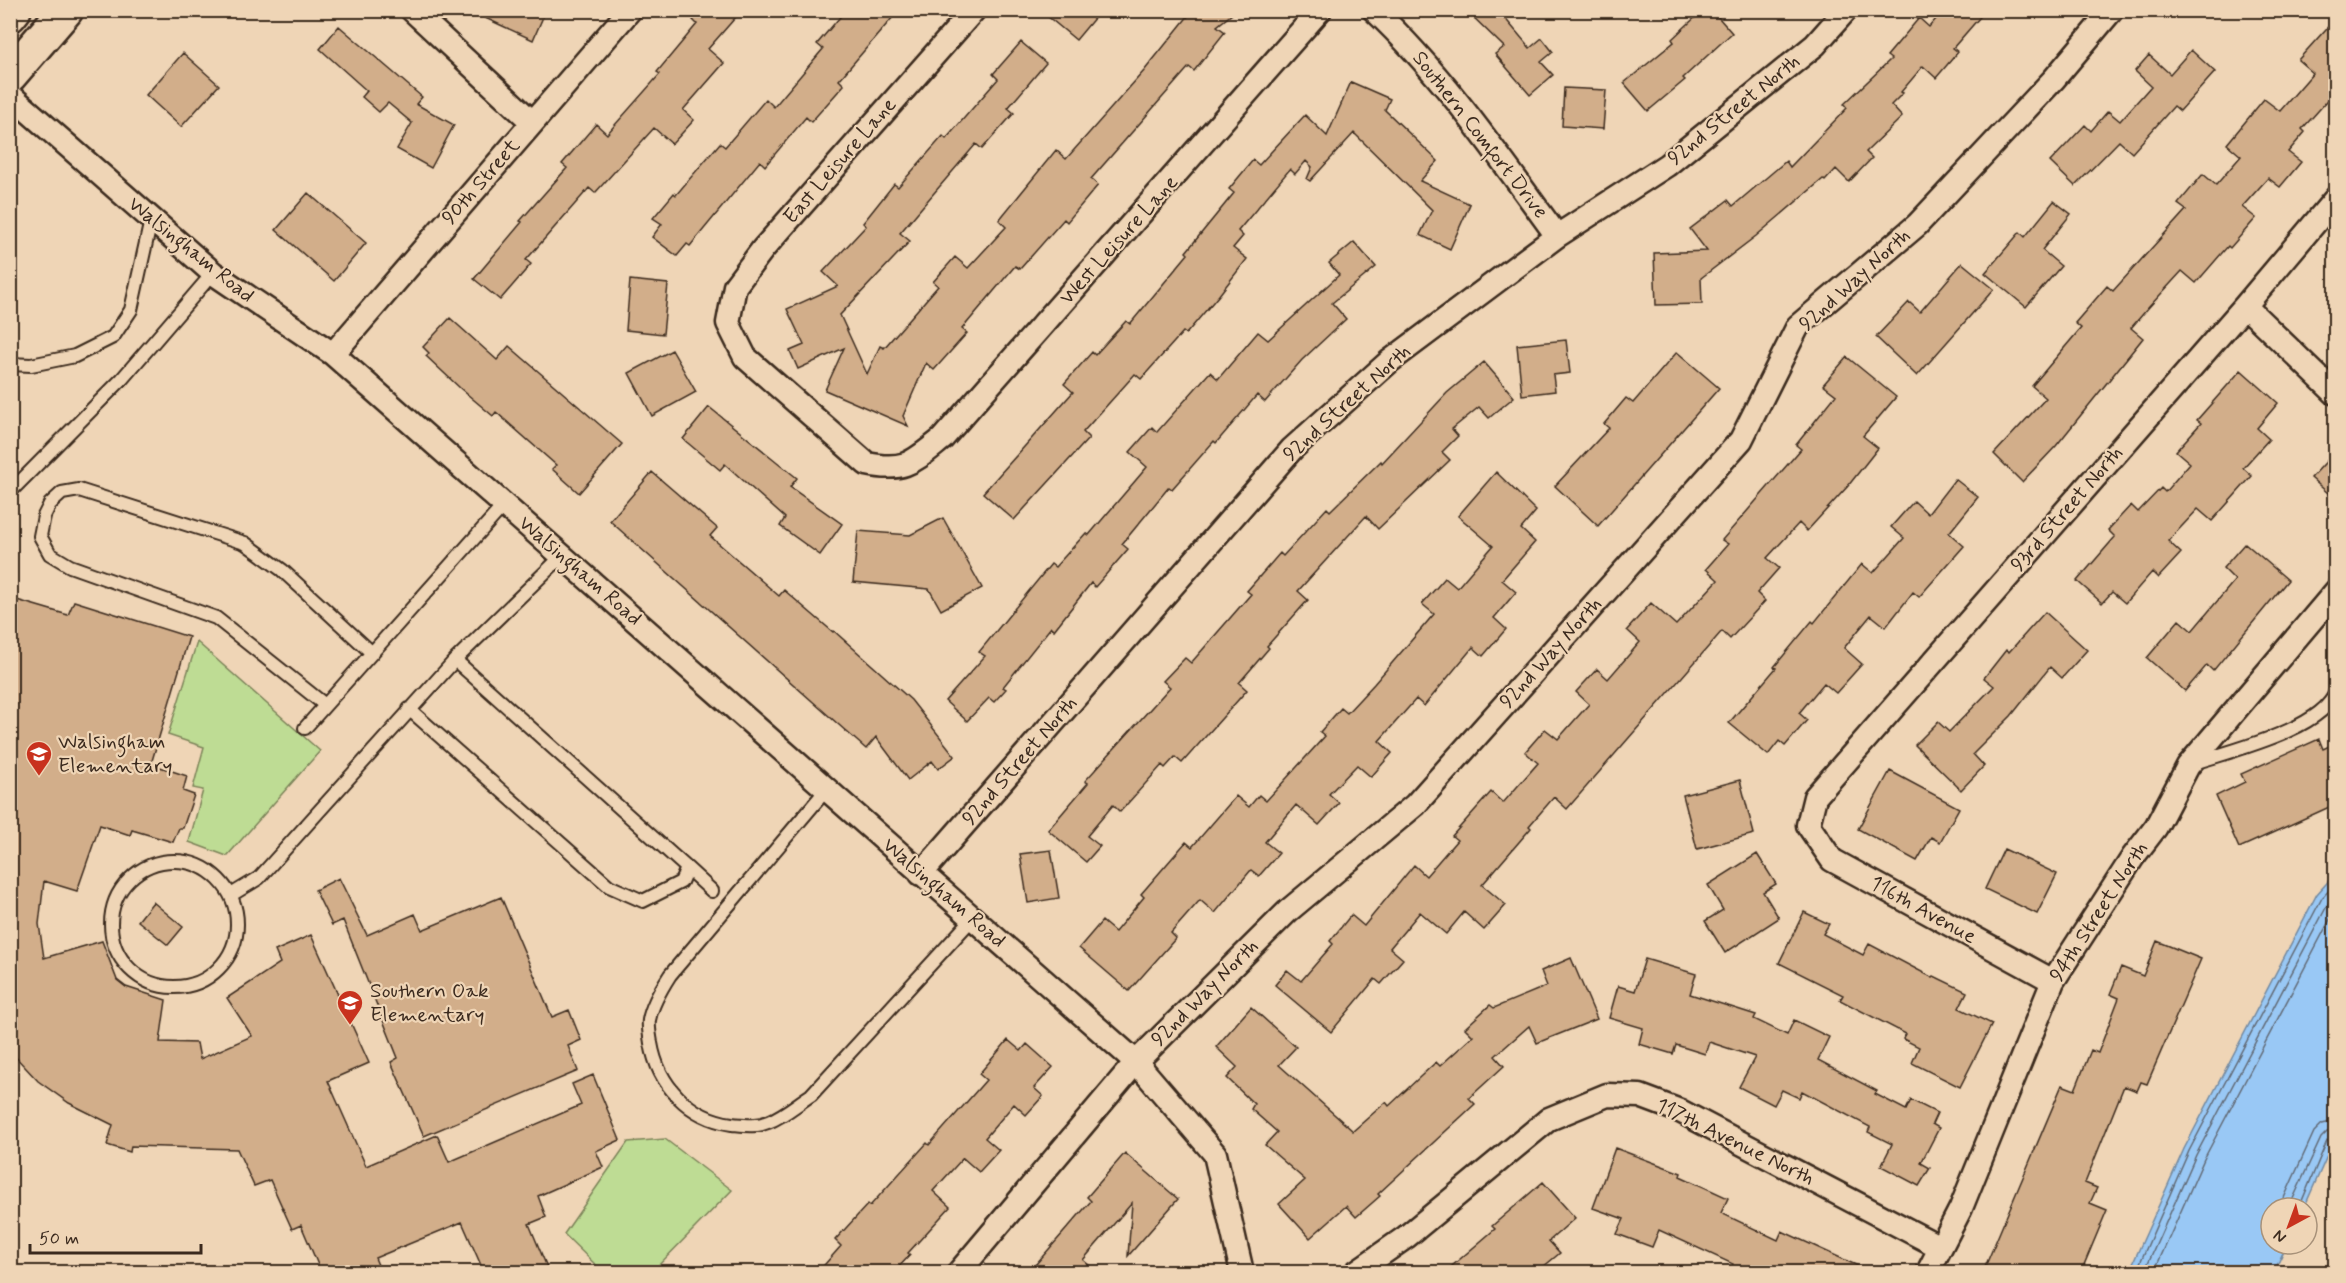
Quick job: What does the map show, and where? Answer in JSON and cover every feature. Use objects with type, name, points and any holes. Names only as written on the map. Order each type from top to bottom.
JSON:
[{"type":"main road","points":[[10,15],[15,10]]},
{"type":"main road","points":[[10,75],[66,10]]},
{"type":"street","points":[[412,10],[532,122]]},
{"type":"street","name":"90th Street","points":[[333,354],[630,10]]},
{"type":"street","name":"East Leisure Lane","points":[[913,463],[888,468],[867,464],[745,357],[728,323],[735,286],[763,249],[974,10]]},
{"type":"street","name":"West Leisure Lane","points":[[913,463],[942,439],[1320,10]]},
{"type":"street","name":"Southern Comfort Drive","points":[[1374,10],[1409,43],[1450,91],[1557,236]]},
{"type":"street","name":"92nd Street North","points":[[921,874],[1292,449],[1390,361],[1557,236],[1667,165],[1815,45],[1846,10]]},
{"type":"street","name":"92nd Way North","points":[[959,1272],[1136,1062],[1288,910],[1416,805],[1741,440],[1798,326],[1917,225],[2054,79],[2112,10]]},
{"type":"street","name":"Walsingham Road","points":[[10,95],[213,273],[333,354],[1136,1062],[1215,1154],[1242,1272]]},
{"type":"street","name":"93rd Street North","points":[[1808,825],[1815,797],[2245,306],[2336,198]]},
{"type":"street","points":[[2245,306],[2335,393]]},
{"type":"street","name":"94th Street North","points":[[1928,1272],[1961,1208],[2053,981],[2133,857],[2156,827],[2188,766],[2336,591]]},
{"type":"street","name":"116th Avenue","points":[[1808,825],[1832,860],[2053,981]]},
{"type":"street","name":"117th Avenue North","points":[[1356,1272],[1406,1237],[1550,1119],[1607,1095],[1640,1096],[1680,1111],[1941,1247]]},
{"type":"lane","points":[[10,364],[31,365],[75,356],[113,337],[131,310],[151,220]]},
{"type":"lane","points":[[10,492],[122,379],[213,273]]},
{"type":"lane","points":[[325,705],[216,618],[69,566],[50,554],[40,536],[44,516],[50,504],[62,493],[79,490],[245,543],[282,570],[372,653]]},
{"type":"lane","points":[[305,728],[504,505]]},
{"type":"lane","points":[[231,895],[259,878],[455,660],[563,555]]},
{"type":"lane","points":[[455,660],[712,891]]},
{"type":"lane","points":[[2188,766],[2300,726],[2319,715],[2336,691]]},
{"type":"lane","points":[[409,709],[609,886],[643,901],[681,882],[687,868]]},
{"type":"lane","points":[[826,790],[658,992],[648,1022],[656,1067],[671,1090],[688,1107],[715,1122],[749,1126],[767,1123],[786,1113],[811,1095],[973,918]]},
{"type":"lane","points":[[163,861],[183,861],[202,867],[218,879],[231,895],[237,916],[237,927],[236,938],[228,958],[213,974],[194,985],[172,988],[150,983],[131,972],[118,955],[111,935],[113,906],[116,896],[128,880],[144,867],[163,861]]},
{"type":"green space","points":[[197,642],[320,751],[227,856],[189,842],[203,790],[193,788],[204,747],[168,735]]},
{"type":"green space","points":[[665,1139],[732,1190],[652,1272],[603,1272],[564,1234],[628,1142]]},
{"type":"water","points":[[2335,874],[2335,1138],[2309,1196],[2259,1196],[2259,1256],[2281,1256],[2274,1272],[2129,1272],[2184,1149],[2317,894]]},
{"type":"building","points":[[468,10],[546,10],[533,40]]},
{"type":"building","points":[[701,10],[742,10],[708,49],[724,63],[683,110],[694,120],[672,144],[654,128],[595,193],[589,188],[526,260],[531,264],[500,300],[474,279],[522,222],[520,221],[567,168],[562,164],[596,124],[607,134],[660,74],[657,72],[697,24],[693,20]]},
{"type":"building","points":[[846,10],[899,10],[839,80],[844,85],[811,122],[806,117],[765,166],[760,161],[690,246],[687,244],[677,256],[652,237],[662,224],[653,218],[674,193],[676,195],[720,143],[725,147],[766,99],[774,107],[823,49],[817,44]]},
{"type":"building","points":[[1040,10],[1101,10],[1076,40]]},
{"type":"building","points":[[1193,10],[1237,10],[1217,26],[1225,32],[1194,71],[1189,67],[1091,179],[1098,185],[1067,222],[1064,219],[1020,269],[1015,266],[962,329],[967,333],[934,370],[926,363],[903,416],[908,426],[825,390],[844,348],[798,369],[790,351],[804,345],[787,309],[838,286],[823,272],[866,226],[863,223],[894,184],[898,187],[943,136],[946,139],[998,79],[993,74],[1021,42],[1046,63],[1008,108],[1014,113],[982,149],[976,144],[900,233],[910,241],[840,315],[867,374],[880,346],[884,348],[938,286],[933,282],[955,257],[968,268],[1006,227],[999,220],[1056,150],[1066,159],[1144,71]]},
{"type":"building","points":[[1466,10],[1498,10],[1530,48],[1542,38],[1553,52],[1541,62],[1553,75],[1530,95],[1495,54],[1504,47]]},
{"type":"building","points":[[1703,10],[1712,10],[1732,33],[1683,78],[1685,80],[1648,111],[1624,83],[1674,42],[1672,39]]},
{"type":"building","points":[[1944,10],[1986,10],[1953,48],[1958,52],[1936,78],[1923,66],[1901,92],[1903,93],[1891,105],[1902,117],[1866,152],[1872,158],[1849,182],[1836,169],[1825,181],[1823,179],[1756,236],[1701,278],[1702,304],[1656,305],[1654,253],[1707,251],[1690,229],[1728,200],[1733,206],[1786,161],[1790,167],[1847,108],[1844,104],[1891,59],[1887,56],[1919,18],[1929,27]]},
{"type":"building","points":[[2336,18],[2336,91],[2302,129],[2305,132],[2288,152],[2301,162],[2280,187],[2268,178],[2242,207],[2256,218],[2196,283],[2182,271],[2149,307],[2131,328],[2143,338],[2056,446],[2022,482],[1994,454],[2046,398],[2032,386],[2081,328],[2075,323],[2107,286],[2113,291],[2186,210],[2178,204],[2203,174],[2216,185],[2241,156],[2227,144],[2264,99],[2280,111],[2313,73],[2298,60]]},
{"type":"building","points":[[339,26],[422,97],[416,104],[454,125],[431,168],[397,149],[412,123],[388,103],[379,112],[362,97],[367,91],[320,49]]},
{"type":"building","points":[[2191,50],[2215,72],[2180,111],[2174,106],[2132,153],[2119,141],[2075,186],[2050,162],[2085,125],[2091,131],[2108,111],[2120,121],[2151,86],[2135,71],[2149,55],[2170,74]]},
{"type":"building","points":[[183,53],[219,85],[181,127],[146,95]]},
{"type":"building","points":[[1351,82],[1390,99],[1385,110],[1438,161],[1420,181],[1470,204],[1450,249],[1420,235],[1432,210],[1354,133],[1310,181],[1307,179],[1312,167],[1306,161],[1295,174],[1290,169],[1238,231],[1243,236],[1233,248],[1247,259],[1219,295],[1186,334],[1183,332],[1141,379],[1135,374],[1083,432],[1089,438],[1014,520],[983,493],[1073,392],[1064,384],[1092,352],[1095,355],[1126,321],[1130,324],[1188,254],[1186,252],[1234,193],[1229,189],[1253,160],[1259,165],[1305,115],[1327,136]]},
{"type":"building","points":[[1564,88],[1606,90],[1603,129],[1562,126]]},
{"type":"building","points":[[308,193],[366,243],[334,281],[276,230]]},
{"type":"building","points":[[2054,201],[2071,214],[2042,250],[2061,266],[2026,307],[1985,273],[2020,232],[2025,237]]},
{"type":"building","points":[[1354,242],[1376,267],[1332,303],[1346,319],[1302,360],[1265,402],[1257,395],[1172,489],[1169,487],[1122,544],[1128,549],[1095,587],[1091,583],[1054,630],[1051,627],[1003,687],[1006,689],[994,702],[989,698],[967,721],[945,701],[985,656],[979,652],[1051,564],[1055,567],[1086,533],[1089,535],[1147,467],[1130,452],[1152,427],[1157,432],[1210,372],[1218,379],[1258,332],[1268,340],[1339,275],[1329,263]]},
{"type":"building","points":[[1962,263],[1994,289],[1917,376],[1876,337],[1909,302],[1920,312]]},
{"type":"building","points":[[630,280],[668,284],[663,334],[626,330]]},
{"type":"building","points":[[450,318],[497,360],[509,346],[622,444],[579,493],[552,469],[556,465],[496,412],[493,416],[426,356],[429,353],[423,347]]},
{"type":"building","points":[[1566,340],[1570,373],[1553,375],[1555,391],[1522,395],[1517,345]]},
{"type":"building","points":[[672,350],[696,392],[652,416],[629,373]]},
{"type":"building","points":[[1677,352],[1719,388],[1598,526],[1555,486],[1609,428],[1604,424],[1626,398],[1633,403]]},
{"type":"building","points":[[1847,357],[1896,397],[1863,436],[1878,448],[1848,486],[1807,531],[1799,523],[1767,558],[1779,568],[1757,593],[1765,601],[1730,639],[1722,631],[1567,809],[1554,797],[1529,826],[1531,828],[1482,885],[1506,905],[1484,930],[1464,912],[1446,934],[1420,912],[1390,948],[1403,959],[1381,984],[1375,979],[1331,1032],[1275,985],[1287,970],[1301,981],[1333,944],[1330,941],[1351,915],[1364,926],[1414,865],[1426,876],[1457,840],[1452,836],[1491,792],[1503,803],[1538,763],[1525,752],[1545,729],[1558,739],[1589,704],[1576,692],[1597,669],[1608,679],[1640,642],[1627,630],[1651,603],[1676,625],[1718,580],[1706,569],[1728,544],[1722,540],[1801,449],[1796,445],[1836,395],[1823,385]]},
{"type":"building","points":[[1484,362],[1514,397],[1489,418],[1479,407],[1452,429],[1458,436],[1442,452],[1450,460],[1378,529],[1366,516],[1298,591],[1308,600],[1267,646],[1269,648],[1239,683],[1247,690],[1182,763],[1175,757],[1165,768],[1162,765],[1120,812],[1113,805],[1087,836],[1100,846],[1086,862],[1048,830],[1088,783],[1085,781],[1170,687],[1163,681],[1185,658],[1191,663],[1251,594],[1247,591],[1280,553],[1283,556],[1327,508],[1330,511],[1381,461],[1382,463],[1447,393]]},
{"type":"building","points":[[2241,370],[2278,403],[2257,428],[2269,439],[2243,468],[2252,476],[2212,521],[2198,509],[2168,541],[2181,553],[2158,578],[2152,572],[2125,603],[2112,592],[2102,603],[2077,581],[2115,537],[2108,530],[2131,505],[2138,512],[2161,488],[2165,492],[2190,463],[2176,451],[2201,423],[2197,420]]},
{"type":"building","points":[[709,407],[797,478],[790,487],[842,524],[820,555],[780,526],[785,518],[725,464],[720,470],[683,439]]},
{"type":"building","points":[[2336,451],[2336,500],[2311,478]]},
{"type":"building","points":[[652,472],[717,528],[710,536],[779,596],[784,590],[911,700],[955,756],[938,769],[932,761],[908,780],[876,737],[866,749],[610,521]]},
{"type":"building","points":[[1496,472],[1536,511],[1521,529],[1535,542],[1502,580],[1516,592],[1494,618],[1506,629],[1483,656],[1473,647],[1424,706],[1416,699],[1379,741],[1392,753],[1371,777],[1357,765],[1329,794],[1339,803],[1319,825],[1296,805],[1265,842],[1279,853],[1259,876],[1251,870],[1215,913],[1200,900],[1171,933],[1176,938],[1129,991],[1079,948],[1102,921],[1115,932],[1144,897],[1141,894],[1186,842],[1192,847],[1236,796],[1249,807],[1259,795],[1266,801],[1325,736],[1320,732],[1341,708],[1347,713],[1374,684],[1434,614],[1422,604],[1445,578],[1457,588],[1493,546],[1458,516]]},
{"type":"building","points":[[1955,479],[1978,497],[1949,533],[1964,546],[1919,597],[1913,592],[1886,627],[1871,615],[1844,648],[1862,664],[1836,693],[1824,683],[1799,713],[1807,720],[1785,746],[1779,741],[1768,755],[1729,723],[1862,564],[1873,573],[1904,538],[1891,527],[1914,501],[1928,514]]},
{"type":"building","points":[[943,518],[982,588],[941,610],[929,589],[853,582],[858,531],[910,535]]},
{"type":"building","points":[[2245,543],[2288,580],[2213,671],[2207,665],[2185,691],[2147,658],[2179,620],[2192,631],[2235,580],[2223,568]]},
{"type":"building","points":[[10,598],[68,615],[74,601],[189,637],[151,764],[187,776],[183,791],[194,795],[183,828],[179,828],[173,842],[132,830],[130,835],[100,825],[77,891],[44,881],[39,924],[44,958],[102,941],[117,980],[126,987],[166,1000],[160,1042],[197,1043],[200,1059],[252,1036],[227,998],[280,963],[275,951],[311,935],[369,1063],[328,1081],[366,1166],[437,1135],[449,1162],[581,1105],[572,1084],[593,1075],[620,1140],[596,1151],[603,1167],[538,1196],[546,1217],[529,1224],[549,1272],[484,1272],[462,1222],[375,1258],[381,1272],[321,1272],[301,1225],[292,1229],[270,1180],[254,1186],[237,1149],[131,1146],[130,1152],[107,1145],[113,1125],[69,1103],[38,1081],[10,1051]]},
{"type":"building","points":[[2045,612],[2087,650],[2062,678],[2050,667],[2011,716],[1973,754],[1984,766],[1961,790],[1915,745],[1938,722],[1949,732],[1994,686],[1984,678],[2006,650],[2009,652]]},
{"type":"building","points":[[2319,739],[2323,749],[2336,743],[2336,804],[2239,848],[2216,796],[2245,782],[2241,774]]},
{"type":"building","points":[[1890,771],[1959,808],[1940,842],[1931,837],[1917,861],[1858,829]]},
{"type":"building","points":[[1740,780],[1754,834],[1697,849],[1683,795]]},
{"type":"building","points":[[2004,849],[2057,874],[2037,914],[1985,889]]},
{"type":"building","points":[[1051,850],[1059,898],[1028,903],[1020,854]]},
{"type":"building","points":[[1757,854],[1776,884],[1763,892],[1779,918],[1725,953],[1705,921],[1723,910],[1708,885]]},
{"type":"building","points":[[339,878],[367,935],[415,914],[422,930],[501,897],[552,1017],[569,1010],[581,1040],[568,1046],[578,1071],[424,1136],[391,1062],[398,1058],[343,920],[332,925],[315,890]]},
{"type":"building","points":[[153,902],[183,927],[168,945],[138,921]]},
{"type":"building","points":[[1804,912],[1829,924],[1823,934],[1863,955],[1869,944],[1933,978],[1934,976],[1967,992],[1959,1008],[1992,1024],[1960,1087],[1912,1063],[1919,1047],[1903,1039],[1906,1034],[1840,1000],[1843,995],[1779,963]]},
{"type":"building","points":[[2157,941],[2201,959],[2147,1084],[2141,1082],[2137,1091],[2124,1086],[2085,1183],[2097,1188],[2090,1203],[2107,1210],[2081,1272],[1997,1272],[1985,1267],[2062,1085],[2075,1090],[2091,1050],[2098,1053],[2119,998],[2110,994],[2121,967],[2143,976]]},
{"type":"building","points":[[1571,958],[1597,1019],[1537,1043],[1529,1026],[1495,1056],[1504,1066],[1469,1098],[1475,1104],[1378,1194],[1380,1196],[1356,1217],[1346,1206],[1310,1238],[1279,1204],[1305,1180],[1265,1145],[1277,1132],[1251,1109],[1254,1104],[1227,1078],[1237,1067],[1216,1047],[1251,1007],[1296,1047],[1279,1065],[1353,1131],[1386,1102],[1389,1106],[1436,1062],[1440,1066],[1473,1036],[1465,1028],[1490,1005],[1494,1008],[1547,986],[1541,971]]},
{"type":"building","points":[[1645,959],[1696,974],[1690,994],[1756,1015],[1754,1019],[1787,1035],[1794,1020],[1829,1037],[1818,1060],[1877,1091],[1875,1094],[1906,1110],[1911,1100],[1937,1113],[1932,1124],[1939,1128],[1921,1163],[1930,1168],[1919,1186],[1881,1166],[1892,1144],[1868,1132],[1870,1127],[1802,1091],[1799,1098],[1782,1090],[1774,1105],[1739,1087],[1755,1057],[1709,1042],[1705,1054],[1676,1045],[1673,1054],[1639,1044],[1643,1028],[1609,1018],[1618,986],[1635,991]]},
{"type":"building","points":[[1008,1040],[1021,1051],[1027,1044],[1053,1067],[1034,1088],[1043,1096],[1026,1115],[1014,1104],[985,1138],[999,1150],[979,1172],[963,1158],[933,1191],[950,1207],[894,1272],[818,1272],[841,1246],[835,1240],[868,1204],[870,1206],[927,1143],[929,1145],[986,1080],[979,1074]]},
{"type":"building","points":[[1615,1148],[1681,1173],[1680,1176],[1728,1198],[1721,1213],[1778,1240],[1782,1231],[1871,1272],[1746,1272],[1659,1230],[1652,1247],[1617,1234],[1624,1219],[1593,1208]]},
{"type":"building","points":[[1125,1153],[1178,1199],[1128,1256],[1132,1203],[1083,1260],[1097,1272],[1029,1272],[1091,1201],[1087,1197]]},
{"type":"building","points":[[1543,1182],[1575,1218],[1549,1241],[1560,1253],[1537,1272],[1445,1272],[1495,1229],[1492,1226]]},
{"type":"place","name":"Walsingham Elementary","points":[[39,777]]},
{"type":"place","name":"Southern Oak Elementary","points":[[350,1026]]}]
